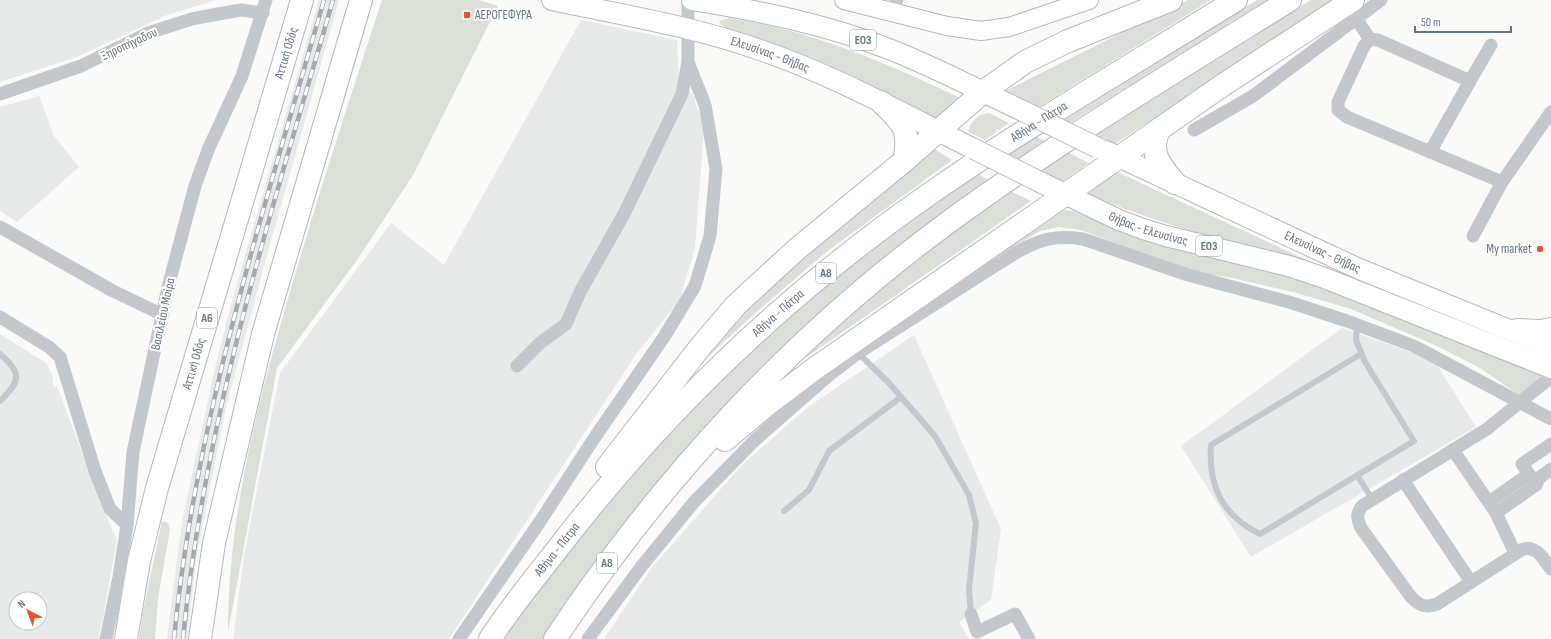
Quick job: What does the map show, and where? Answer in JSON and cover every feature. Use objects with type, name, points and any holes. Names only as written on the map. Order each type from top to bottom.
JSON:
[{"type":"highway","name":"Αττική Οδός","points":[[126,639],[139,561],[157,488],[302,0]]},
{"type":"highway","points":[[200,639],[214,543],[263,334],[361,0]]},
{"type":"highway","points":[[492,637],[559,532],[696,352],[736,305],[797,249],[904,161],[983,92],[1025,62],[1068,42],[1171,0]]},
{"type":"highway","name":"Αθήνα - Πάτρα","points":[[492,637],[567,536],[631,460],[709,377],[789,304],[853,251],[924,197],[1000,147],[1236,0]]},
{"type":"highway","name":"Α8","points":[[555,639],[607,564],[664,492],[762,382],[842,308],[910,251],[974,203],[1089,126],[1290,0]]},
{"type":"highway","points":[[664,492],[789,387],[1066,195],[1118,157],[1223,85],[1355,9]]},
{"type":"highway","points":[[881,102],[898,118],[906,131],[908,145],[904,161]]},
{"type":"highway","points":[[1160,129],[1155,138],[1154,146],[1156,157],[1161,166],[1176,183]]},
{"type":"main road","name":"Ελευσίνας - Θήβας","points":[[552,0],[688,28],[760,49],[802,65],[881,102],[974,149]]},
{"type":"main road","name":"ΕΟ3","points":[[692,0],[755,10],[842,32],[929,66],[983,92]]},
{"type":"main road","name":"Ελευσίνας - Θήβας","points":[[983,92],[1098,148],[1358,268],[1551,347]]},
{"type":"main road","name":"Θήβας - Ελευσίνας","points":[[974,149],[1119,220],[1158,234],[1289,266],[1355,289]]},
{"type":"main road","name":"Ελευσίνας - Θήβας","points":[[1355,289],[1551,368]]},
{"type":"main road","points":[[1505,328],[1541,330],[1551,328]]},
{"type":"street","name":"Βασιλείου Μοίρα","points":[[106,639],[119,577],[127,525],[133,452],[168,287],[195,186],[208,150],[242,76],[266,0]]},
{"type":"street","points":[[517,366],[540,343],[566,324],[580,292],[624,214],[682,94],[688,62],[688,0]]},
{"type":"street","points":[[844,0],[893,6],[947,26],[981,31],[1009,27],[1089,0]]},
{"type":"street","points":[[1194,130],[1253,96],[1355,9],[1382,0]]},
{"type":"street","points":[[1355,9],[1370,40]]},
{"type":"street","name":"Ξηροπήγαδου","points":[[0,94],[81,66],[148,33],[192,19],[241,10],[263,13]]},
{"type":"street","points":[[1470,81],[1378,40],[1370,40],[1364,46],[1338,102],[1338,110],[1347,117],[1502,182]]},
{"type":"street","points":[[1430,152],[1491,45]]},
{"type":"street","points":[[459,639],[539,523],[595,436],[664,337],[695,286],[710,236],[716,169],[705,105],[688,62]]},
{"type":"street","points":[[1473,236],[1502,182],[1551,112]]},
{"type":"street","points":[[0,227],[113,291],[163,315]]},
{"type":"street","points":[[588,639],[640,567],[694,502],[756,438],[828,375],[858,353],[1016,252],[1036,242],[1051,237],[1066,236],[1083,239],[1188,275],[1289,302],[1414,346],[1551,418]]},
{"type":"street","points":[[0,317],[49,347],[60,357],[80,424],[105,497],[110,509],[127,525]]},
{"type":"street","points":[[1551,377],[1487,429],[1362,506],[1358,512],[1357,518],[1361,528],[1411,597],[1419,605],[1427,607],[1437,604],[1515,553],[1530,547],[1536,549],[1551,570]]},
{"type":"street","points":[[1532,480],[1522,464],[1551,444]]},
{"type":"street","points":[[1453,450],[1492,507],[1515,553]]},
{"type":"street","points":[[1492,507],[1551,469]]},
{"type":"street","points":[[1403,480],[1471,582]]},
{"type":"street","points":[[970,614],[979,636],[1015,614],[1029,639]]},
{"type":"lane","points":[[1357,326],[1356,340],[1361,354],[1414,441],[1260,534],[1239,522],[1223,503],[1213,480],[1210,455],[1211,445],[1361,354]]},
{"type":"lane","points":[[858,353],[901,397],[935,436],[969,495],[976,524],[969,589],[970,614]]},
{"type":"lane","points":[[0,354],[8,361],[17,376],[16,384],[0,401]]},
{"type":"lane","points":[[784,510],[809,490],[829,451],[901,397]]},
{"type":"lane","points":[[1357,475],[1372,499]]},
{"type":"shaded area","points":[[0,0],[216,0],[167,15],[77,57],[0,82]]},
{"type":"shaded area","points":[[319,0],[339,0],[226,407],[197,553],[187,639],[167,639],[182,522],[214,372],[230,308]]},
{"type":"shaded area","points":[[382,0],[479,0],[498,6],[413,175],[357,260],[277,368],[228,632],[229,588],[233,543],[257,413],[303,249]]},
{"type":"shaded area","points":[[1188,0],[1211,0],[1037,108],[999,94]]},
{"type":"shaded area","points":[[1257,0],[1267,0],[1068,124],[1062,121]]},
{"type":"shaded area","points":[[1311,0],[1338,0],[1111,146],[1089,135]]},
{"type":"shaded area","points":[[729,18],[759,23],[818,39],[847,49],[904,72],[960,98],[938,119],[857,78],[774,44],[744,36],[728,29],[719,21]]},
{"type":"shaded area","points":[[581,20],[677,40],[679,80],[693,95],[704,129],[695,248],[679,301],[637,353],[449,639],[233,639],[244,555],[280,373],[391,223],[444,265]]},
{"type":"shaded area","points":[[39,96],[54,136],[79,167],[17,222],[0,211],[0,107]]},
{"type":"shaded area","points":[[989,113],[1009,123],[985,140],[968,132],[971,125],[978,117]]},
{"type":"shaded area","points":[[1035,136],[1048,142],[1019,161],[1005,155]]},
{"type":"shaded area","points":[[931,147],[952,160],[825,253],[754,314],[699,365],[740,309]]},
{"type":"shaded area","points":[[1064,150],[1088,163],[1062,182],[1035,169]]},
{"type":"shaded area","points":[[1115,171],[1315,264],[1229,242],[1172,225],[1143,216],[1088,194]]},
{"type":"shaded area","points":[[976,173],[991,181],[904,245],[568,603],[544,639],[501,639],[541,585],[637,467],[742,359],[859,258]]},
{"type":"shaded area","points":[[1008,190],[1031,201],[801,361],[799,358],[910,264]]},
{"type":"shaded area","points":[[1065,210],[1074,211],[1108,226],[1283,271],[1547,373],[1519,395],[1480,368],[1437,346],[1351,309],[1293,292],[1232,278],[1188,271],[1081,230],[1059,227],[1040,231],[912,308],[1055,212]]},
{"type":"shaded area","points":[[1342,328],[1434,360],[1476,427],[1251,557],[1181,446]]},
{"type":"shaded area","points":[[0,334],[46,363],[52,374],[54,388],[57,386],[101,504],[117,540],[98,639],[0,639]]},
{"type":"shaded area","points":[[914,335],[1001,529],[991,600],[959,622],[969,639],[604,639],[653,566],[742,465],[808,407]]},
{"type":"shaded area","points":[[162,521],[168,523],[170,530],[158,598],[155,639],[139,639],[143,611]]},
{"type":"railway","points":[[174,639],[184,558],[198,477],[215,396],[234,316],[324,0]]},
{"type":"railway","points":[[183,639],[193,557],[207,476],[224,396],[264,237],[333,0]]},
{"type":"place","name":"ΑΕΡΟΓΕΦΥΡΑ","points":[[467,15]]},
{"type":"place","name":"My market","points":[[1540,249]]}]
